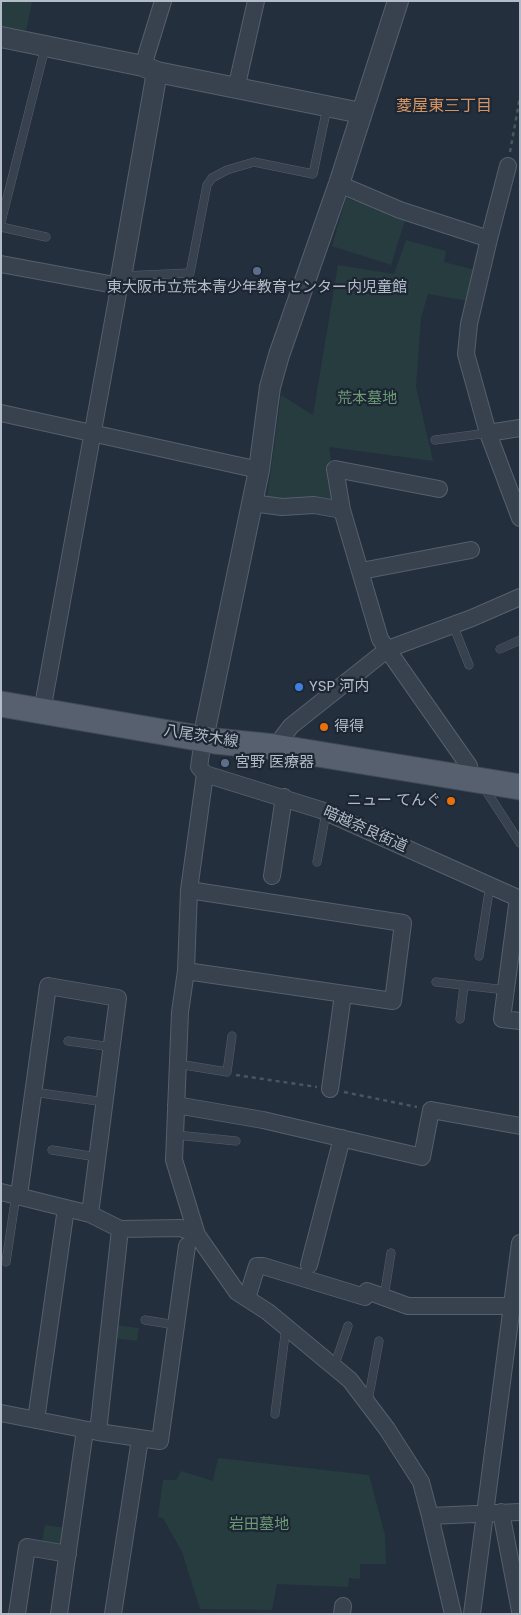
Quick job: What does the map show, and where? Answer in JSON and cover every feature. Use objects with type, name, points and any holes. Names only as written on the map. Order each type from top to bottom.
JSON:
[{"type":"main road","name":"八尾茨木線","points":[[1,704],[203,739],[275,746],[520,787]]},
{"type":"street","points":[[42,711],[121,281],[150,69],[163,1]]},
{"type":"street","points":[[236,89],[256,1]]},
{"type":"street","points":[[1,1413],[92,1431],[140,1439],[160,1440],[176,1325],[192,1241],[174,1160],[180,1012],[186,971],[189,890],[205,774],[199,767],[203,739],[259,470],[270,387],[276,363],[339,184],[398,1]]},
{"type":"street","points":[[1,37],[236,89],[361,113]]},
{"type":"street","points":[[508,166],[469,324],[466,354],[488,433],[520,518]]},
{"type":"street","points":[[339,184],[400,210],[490,238]]},
{"type":"street","points":[[1,264],[121,281]]},
{"type":"street","points":[[1,413],[94,432],[259,470]]},
{"type":"street","points":[[488,433],[520,428]]},
{"type":"street","points":[[439,489],[336,469],[342,510],[380,639],[469,766],[474,780]]},
{"type":"street","points":[[252,503],[282,507],[314,505],[342,510]]},
{"type":"street","points":[[361,571],[471,550]]},
{"type":"street","points":[[275,746],[291,726],[388,649],[520,597]]},
{"type":"street","name":"暗越奈良街道","points":[[205,774],[284,797],[326,813],[519,898]]},
{"type":"street","points":[[272,876],[284,797]]},
{"type":"street","points":[[186,971],[393,1001],[403,923],[189,890]]},
{"type":"street","points":[[519,898],[502,1019],[520,1021]]},
{"type":"street","points":[[90,1214],[118,998],[48,986],[34,1092],[12,1193],[90,1214],[120,1229],[181,1228],[238,1292],[286,1327],[350,1380],[421,1482],[453,1614]]},
{"type":"street","points":[[330,1089],[343,994]]},
{"type":"street","points":[[176,1105],[263,1120],[422,1157],[430,1110],[520,1126]]},
{"type":"street","points":[[309,1266],[342,1138]]},
{"type":"street","points":[[36,1420],[66,1208]]},
{"type":"street","points":[[59,1614],[68,1554],[92,1431],[120,1229]]},
{"type":"street","points":[[472,1614],[493,1512],[516,1306],[520,1243]]},
{"type":"street","points":[[247,1298],[257,1266],[263,1266],[365,1297],[367,1291],[408,1306],[516,1306]]},
{"type":"street","points":[[113,1614],[140,1439]]},
{"type":"street","points":[[493,1512],[520,1611]]},
{"type":"street","points":[[430,1516],[520,1512]]},
{"type":"street","points":[[16,1614],[27,1547],[68,1554]]},
{"type":"lane","points":[[1,222],[46,46]]},
{"type":"lane","points":[[121,281],[190,273],[207,185],[212,178],[227,170],[254,162],[313,174],[327,106]]},
{"type":"lane","points":[[1,228],[46,237]]},
{"type":"lane","points":[[435,440],[488,433]]},
{"type":"lane","points":[[452,625],[470,666]]},
{"type":"lane","points":[[500,649],[520,640]]},
{"type":"lane","points":[[474,780],[520,843]]},
{"type":"lane","points":[[317,862],[326,813]]},
{"type":"lane","points":[[479,956],[490,885]]},
{"type":"lane","points":[[436,982],[506,990]]},
{"type":"lane","points":[[460,1018],[464,985]]},
{"type":"lane","points":[[178,1064],[227,1072],[232,1036]]},
{"type":"lane","points":[[68,1041],[112,1047]]},
{"type":"lane","points":[[34,1092],[105,1102]]},
{"type":"lane","points":[[176,1135],[236,1141]]},
{"type":"lane","points":[[52,1150],[97,1157]]},
{"type":"lane","points":[[6,1262],[12,1193]]},
{"type":"lane","points":[[384,1297],[391,1253]]},
{"type":"lane","points":[[144,1320],[176,1325]]},
{"type":"lane","points":[[334,1367],[348,1326]]},
{"type":"lane","points":[[275,1414],[286,1327]]},
{"type":"lane","points":[[367,1403],[378,1341]]},
{"type":"path","points":[[508,166],[520,97]]},
{"type":"green space","points":[[1,1],[32,1],[26,31],[1,26]]},
{"type":"green space","points":[[346,198],[406,217],[391,265],[332,246]]},
{"type":"green space","name":"荒本墓地","points":[[406,240],[446,251],[444,262],[475,270],[468,301],[428,294],[421,318],[416,387],[433,461],[329,447],[338,502],[267,498],[281,395],[313,415],[338,265],[394,274]]},
{"type":"green space","points":[[115,1325],[139,1328],[137,1341],[113,1338]]},
{"type":"green space","name":"岩田墓地","points":[[218,1458],[369,1475],[385,1535],[386,1564],[360,1564],[360,1579],[349,1578],[348,1587],[277,1584],[272,1610],[200,1609],[182,1552],[163,1518],[158,1517],[163,1480],[176,1480],[181,1471],[213,1481]]},
{"type":"green space","points":[[45,1525],[66,1528],[63,1546],[42,1542]]},
{"type":"place","name":"東大阪市立荒本青少年教育センター内児童館","points":[[257,271]]},
{"type":"place","name":"YSP 河内","points":[[299,687]]},
{"type":"place","name":"得得","points":[[324,727]]},
{"type":"place","name":"宮野 医療器","points":[[225,763]]},
{"type":"place","name":"ニュー てんぐ","points":[[451,801]]},
{"type":"district","name":"菱屋東三丁目","points":[[444,107]]}]
